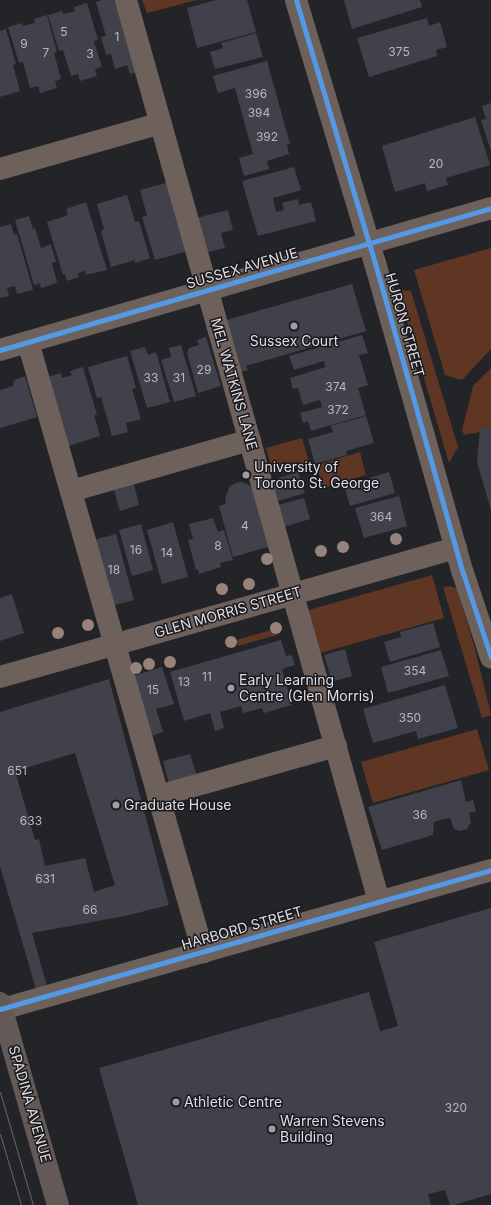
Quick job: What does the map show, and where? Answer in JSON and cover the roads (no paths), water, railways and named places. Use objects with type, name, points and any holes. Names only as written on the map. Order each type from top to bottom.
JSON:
[{"type":"main road","name":"SPADINA AVENUE","points":[[1,1007],[58,1205]]},
{"type":"street","name":"MEL WATKINS LANE","points":[[126,0],[379,901]]},
{"type":"street","name":"HURON STREET","points":[[296,0],[369,243],[456,548],[491,657]]},
{"type":"street","points":[[0,170],[161,124]]},
{"type":"street","name":"SUSSEX AVENUE","points":[[0,350],[491,208]]},
{"type":"street","points":[[28,342],[203,952]]},
{"type":"street","points":[[71,491],[250,440]]},
{"type":"street","name":"GLEN MORRIS STREET","points":[[0,678],[456,548]]},
{"type":"street","points":[[158,796],[336,746]]},
{"type":"street","name":"HARBORD STREET","points":[[1,1007],[203,952],[491,870]]},
{"type":"tram line","points":[[0,1092],[33,1205]]},
{"type":"tram line","points":[[0,1134],[21,1205]]},
{"type":"place","name":"Sussex Court","points":[[294,326]]},
{"type":"place","name":"University of Toronto St. George","points":[[246,475]]},
{"type":"place","name":"Early Learning Centre (Glen Morris)","points":[[231,688]]},
{"type":"place","name":"Graduate House","points":[[116,805]]},
{"type":"place","name":"Athletic Centre","points":[[176,1102]]},
{"type":"place","name":"Warren Stevens Building","points":[[272,1129]]}]
